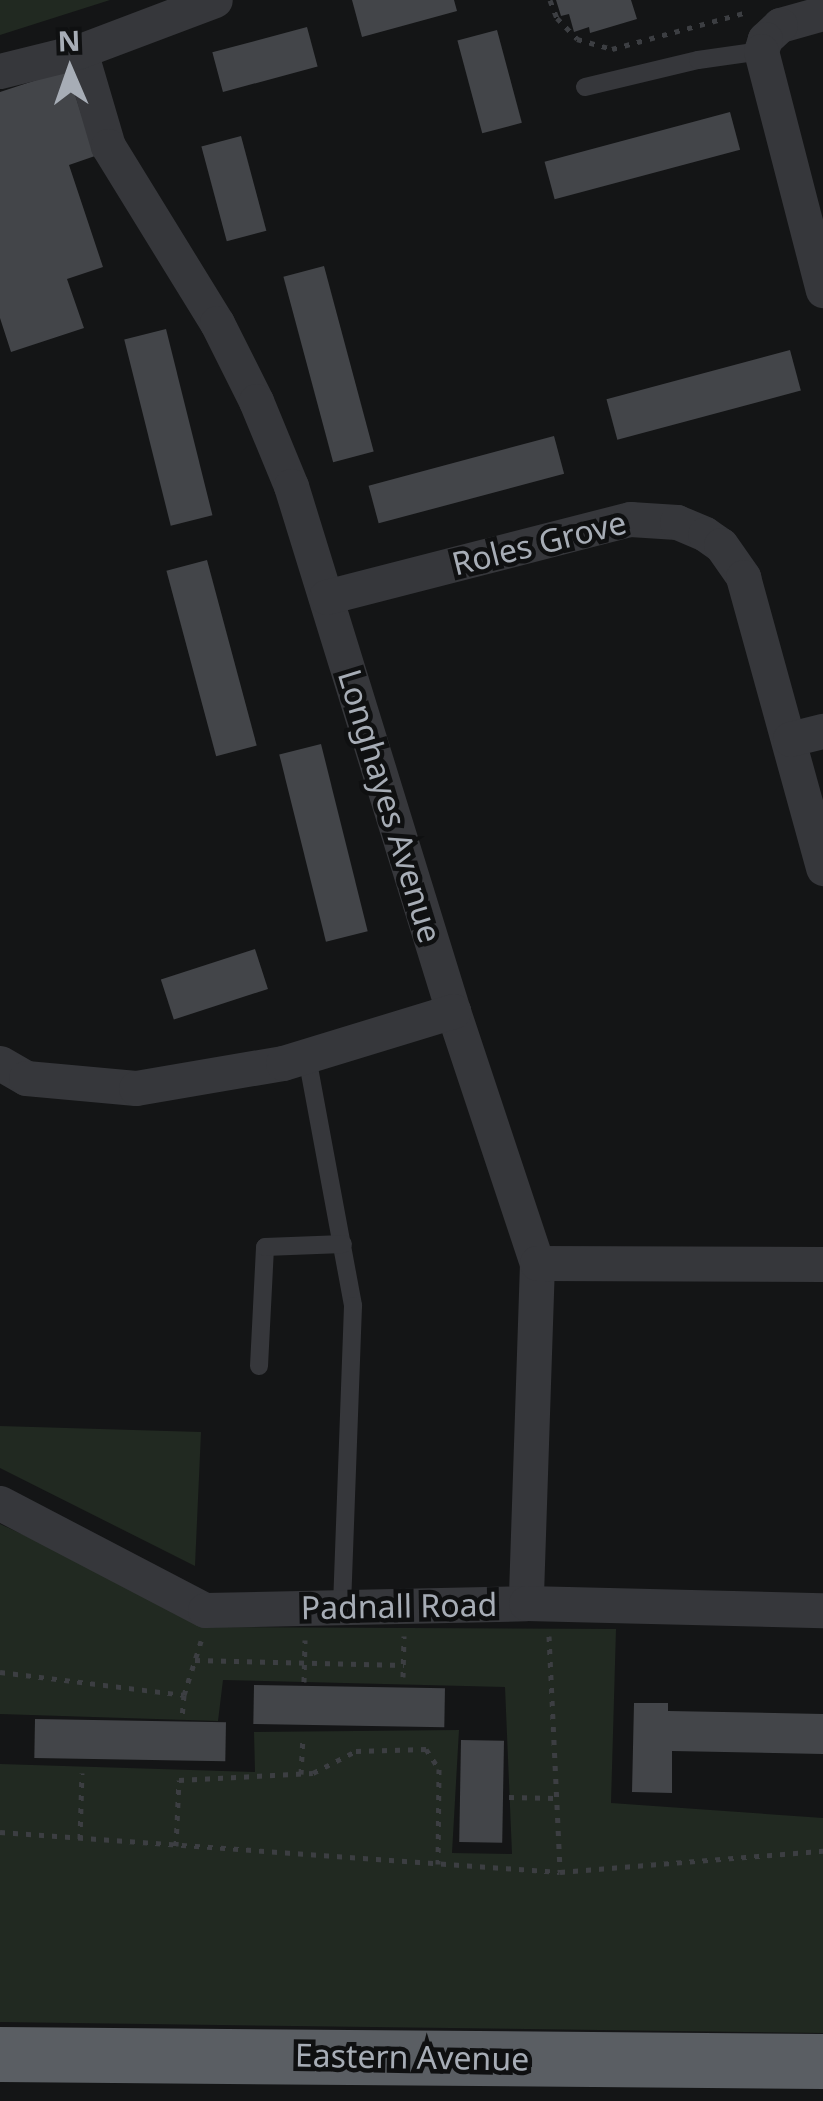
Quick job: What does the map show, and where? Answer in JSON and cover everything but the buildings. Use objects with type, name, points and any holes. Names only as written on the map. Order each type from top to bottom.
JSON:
[{"type":"highway","name":"Eastern Avenue","points":[[0,2054],[823,2061]]},
{"type":"street","points":[[0,71],[80,51],[215,0]]},
{"type":"street","points":[[823,13],[780,25],[765,39],[761,51],[823,290]]},
{"type":"street","name":"Longhayes Avenue","points":[[80,51],[108,146],[216,324],[256,401],[291,486],[453,1011],[537,1263],[537,1604]]},
{"type":"street","name":"Roles Grove","points":[[326,598],[610,522],[652,517],[677,522],[721,545],[744,577],[806,735],[823,868]]},
{"type":"street","points":[[0,1063],[26,1078],[136,1088],[307,1058],[453,1011]]},
{"type":"street","points":[[537,1263],[823,1264]]},
{"type":"street","name":"Padnall Road","points":[[0,1504],[212,1609],[537,1604],[823,1610]]},
{"type":"lane","points":[[584,86],[698,60],[761,51]]},
{"type":"lane","points":[[307,1058],[353,1306],[342,1607]]},
{"type":"lane","points":[[259,1366],[266,1247],[343,1244]]},
{"type":"path","points":[[550,0],[557,18],[577,39],[612,49],[756,10]]},
{"type":"path","points":[[537,1604],[560,1872]]},
{"type":"path","points":[[403,1678],[405,1606]]},
{"type":"path","points":[[304,1682],[306,1608]]},
{"type":"path","points":[[182,1717],[184,1695],[212,1609]]},
{"type":"path","points":[[195,1660],[404,1665]]},
{"type":"path","points":[[0,1672],[184,1695]]},
{"type":"path","points":[[301,1774],[303,1737]]},
{"type":"path","points":[[176,1846],[179,1780],[313,1774],[356,1752],[426,1749],[439,1769],[438,1864]]},
{"type":"path","points":[[80,1839],[82,1773]]},
{"type":"path","points":[[508,1797],[556,1798]]},
{"type":"path","points":[[0,1832],[560,1872],[823,1850]]},
{"type":"shaded area","points":[[0,0],[110,0],[0,35]]},
{"type":"shaded area","points":[[0,1426],[201,1432],[195,1566],[0,1468]]},
{"type":"shaded area","points":[[0,1524],[223,1627],[616,1629],[611,1803],[823,1818],[823,2033],[0,2022],[0,1764],[255,1772],[254,1732],[459,1730],[452,1853],[512,1854],[505,1687],[223,1680],[218,1721],[0,1714]]}]
